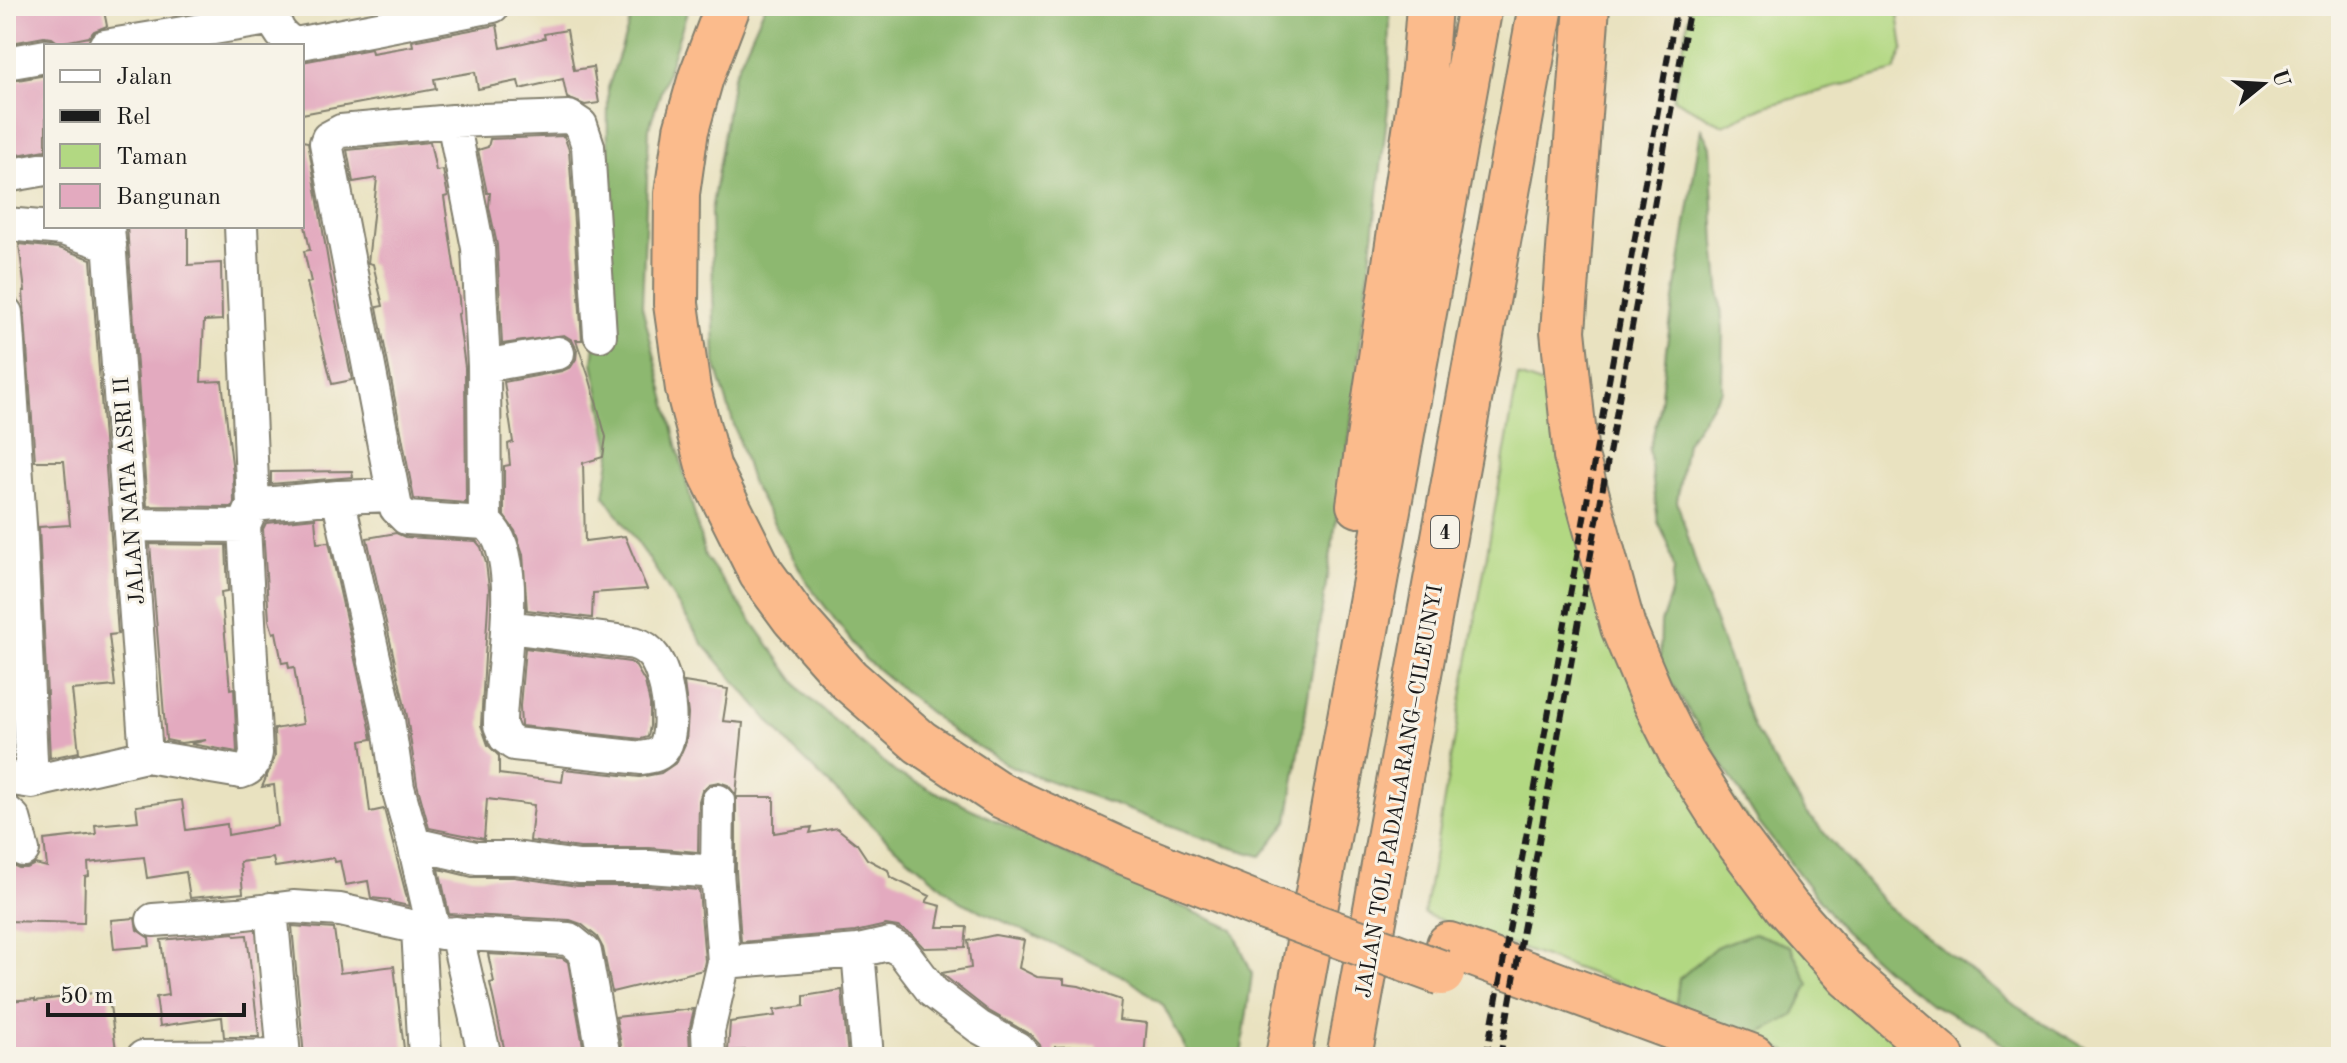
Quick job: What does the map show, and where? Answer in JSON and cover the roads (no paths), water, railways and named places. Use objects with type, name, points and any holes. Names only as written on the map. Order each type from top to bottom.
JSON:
[{"type":"highway","points":[[728,6],[701,77],[686,130],[677,194],[676,304],[688,389],[709,469],[761,573],[794,618],[848,679],[920,742],[1000,795],[1120,850],[1272,894]]},
{"type":"highway","points":[[746,6],[726,54],[698,156],[691,264],[706,399],[736,486],[769,555],[799,600],[842,651],[924,722],[990,767],[1056,799],[1272,894],[1446,959],[1690,1057]]},
{"type":"highway","points":[[1351,711],[1355,531],[1424,70],[1429,6]]},
{"type":"highway","points":[[1288,1057],[1480,6]]},
{"type":"highway","name":"JALAN TOL PADALARANG–CILEUNYI","points":[[1349,1057],[1541,6]]},
{"type":"highway","points":[[1587,6],[1563,331],[1576,456],[1623,627],[1681,753],[1733,835],[1787,907],[1848,976],[1942,1057]]},
{"type":"highway","points":[[1446,959],[1753,1057]]},
{"type":"street","points":[[117,44],[224,26],[273,12],[286,40],[296,44],[493,6]]},
{"type":"street","points":[[6,63],[44,56]]},
{"type":"street","points":[[508,627],[634,643],[652,653],[667,688],[669,725],[664,748],[657,756],[642,758],[514,744],[505,737],[500,725],[508,627],[507,589],[500,538],[485,523],[406,518],[396,508],[326,143],[331,135],[341,131],[453,121],[569,117],[581,125],[588,146],[600,335]]},
{"type":"street","points":[[453,121],[478,248],[484,366],[485,523]]},
{"type":"street","points":[[6,176],[44,169]]},
{"type":"street","points":[[6,224],[44,227]]},
{"type":"street","points":[[52,228],[109,236]]},
{"type":"street","points":[[6,313],[19,780],[146,756],[241,772],[249,770],[256,753],[241,228]]},
{"type":"street","name":"JALAN NATA ASRI II","points":[[109,236],[146,756]]},
{"type":"street","points":[[484,366],[558,353]]},
{"type":"street","points":[[131,525],[248,516],[338,497],[392,495]]},
{"type":"street","points":[[338,497],[388,720],[398,788],[436,931],[485,1057]]},
{"type":"street","points":[[709,1057],[708,1031],[724,962],[717,872],[718,801]]},
{"type":"street","points":[[6,811],[14,818],[23,850]]},
{"type":"street","points":[[414,844],[476,858],[515,858],[579,867],[649,867],[717,872]]},
{"type":"street","points":[[153,920],[293,907],[340,910],[436,931],[569,939],[585,952],[604,1057]]},
{"type":"street","points":[[143,1057],[284,1056],[271,909]]},
{"type":"street","points":[[425,1057],[436,931]]},
{"type":"street","points":[[724,962],[858,951],[889,944],[902,951],[933,992],[979,1027],[1017,1048],[1025,1057]]},
{"type":"street","points":[[858,951],[867,1057]]},
{"type":"railway","points":[[1486,1057],[1677,6]]},
{"type":"railway","points":[[1500,1057],[1690,6]]}]
